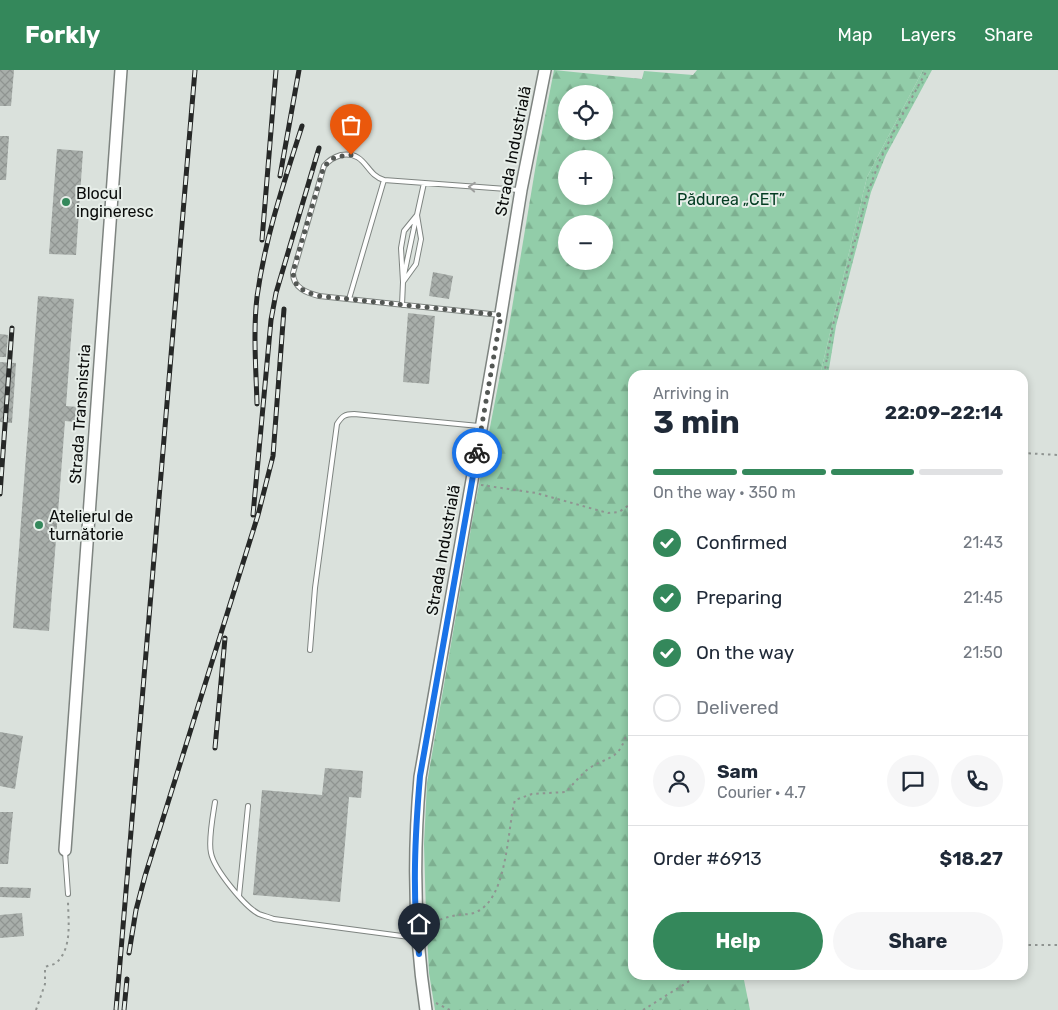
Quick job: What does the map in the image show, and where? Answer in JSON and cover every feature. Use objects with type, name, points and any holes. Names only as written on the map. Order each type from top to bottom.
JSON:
[{"type":"street","name":"Strada Transnistria","points":[[65,850],[121,70]]},
{"type":"street","name":"Strada Industrială","points":[[425,1006],[417,934],[415,884],[416,823],[420,776],[501,315],[521,190],[545,70]]},
{"type":"lane","points":[[501,315],[310,294],[299,288],[293,278],[296,259],[327,162],[340,156],[356,156],[375,175],[384,180],[521,190]]},
{"type":"lane","points":[[349,299],[384,180]]},
{"type":"lane","points":[[403,282],[424,183]]},
{"type":"lane","points":[[403,282],[416,264],[421,239],[417,215]]},
{"type":"lane","points":[[402,305],[402,240],[404,231],[417,215]]},
{"type":"lane","points":[[310,650],[318,566],[337,424],[340,418],[344,415],[354,414],[481,427]]},
{"type":"lane","points":[[215,802],[211,854],[219,871],[245,904],[258,914],[274,919],[417,934]]},
{"type":"lane","points":[[239,896],[248,806]]},
{"type":"lane","points":[[65,850],[68,894]]},
{"type":"path","points":[[825,370],[832,329],[866,198],[883,154],[927,70]]},
{"type":"path","points":[[1028,453],[1058,455]]},
{"type":"path","points":[[471,484],[536,494],[608,513],[619,512],[628,506]]},
{"type":"path","points":[[417,934],[437,920],[476,913],[486,906],[495,895],[508,843],[515,800],[532,794],[566,792],[590,768],[615,756],[622,748],[625,738],[628,737]]},
{"type":"path","points":[[36,1010],[45,984],[45,967],[56,963],[62,955],[68,939],[68,894]]},
{"type":"path","points":[[1028,946],[1058,945]]},
{"type":"path","points":[[643,1010],[691,980]]},
{"type":"path","points":[[425,1006],[438,1004],[450,1010]]},
{"type":"green space","name":"Pădurea „CET”","points":[[554,70],[642,79],[644,71],[693,75],[697,70],[923,70],[867,177],[821,370],[628,370],[628,980],[744,980],[750,1010],[435,1010],[429,973],[426,915],[424,844],[427,783],[475,505],[506,344],[537,158]]},
{"type":"green space","points":[[923,70],[932,70],[886,155],[871,192],[836,326],[829,370],[821,370],[867,177]]},
{"type":"building","points":[[0,70],[14,70],[11,106],[0,106]]},
{"type":"building","points":[[0,136],[9,136],[6,180],[0,180]]},
{"type":"building","name":"Blocul ingineresc","points":[[57,149],[83,151],[76,255],[49,254]]},
{"type":"building","points":[[433,272],[453,276],[449,299],[429,296]]},
{"type":"building","name":"Atelierul de turnătorie","points":[[38,296],[74,299],[66,406],[78,407],[76,422],[65,421],[49,631],[13,628]]},
{"type":"building","points":[[408,313],[435,316],[429,384],[403,382]]},
{"type":"building","points":[[0,334],[8,335],[6,357],[0,357]]},
{"type":"building","points":[[0,362],[16,363],[12,423],[0,422]]},
{"type":"building","points":[[0,732],[23,736],[15,789],[0,786]]},
{"type":"building","points":[[325,768],[363,771],[361,798],[349,797],[340,902],[253,895],[262,790],[322,795]]},
{"type":"building","points":[[0,812],[13,812],[8,864],[0,864]]},
{"type":"building","points":[[0,887],[31,888],[30,898],[0,897]]},
{"type":"building","points":[[22,913],[24,936],[0,938],[0,915]]},
{"type":"railway","points":[[116,1010],[195,70]]},
{"type":"railway","points":[[262,240],[276,70]]},
{"type":"railway","points":[[280,176],[299,70]]},
{"type":"railway","points":[[257,404],[255,324],[260,275],[276,210],[302,126]]},
{"type":"railway","points":[[253,515],[271,320],[276,293],[319,148]]},
{"type":"railway","points":[[129,953],[136,910],[145,876],[258,515],[273,456],[284,309]]},
{"type":"railway","points":[[0,494],[12,328]]},
{"type":"railway","points":[[215,748],[225,638]]},
{"type":"railway","points":[[124,1010],[127,979]]},
{"type":"way so far","points":[[351,155],[330,159],[324,166],[294,268],[293,278],[295,283],[304,291],[319,296],[501,315],[477,453]]},
{"type":"place","name":"Blocul ingineresc","points":[[66,202]]},
{"type":"place","name":"Atelierul de turnătorie","points":[[39,525]]},
{"type":"route","points":[[419,954],[415,884],[416,823],[420,776],[477,453]]}]
